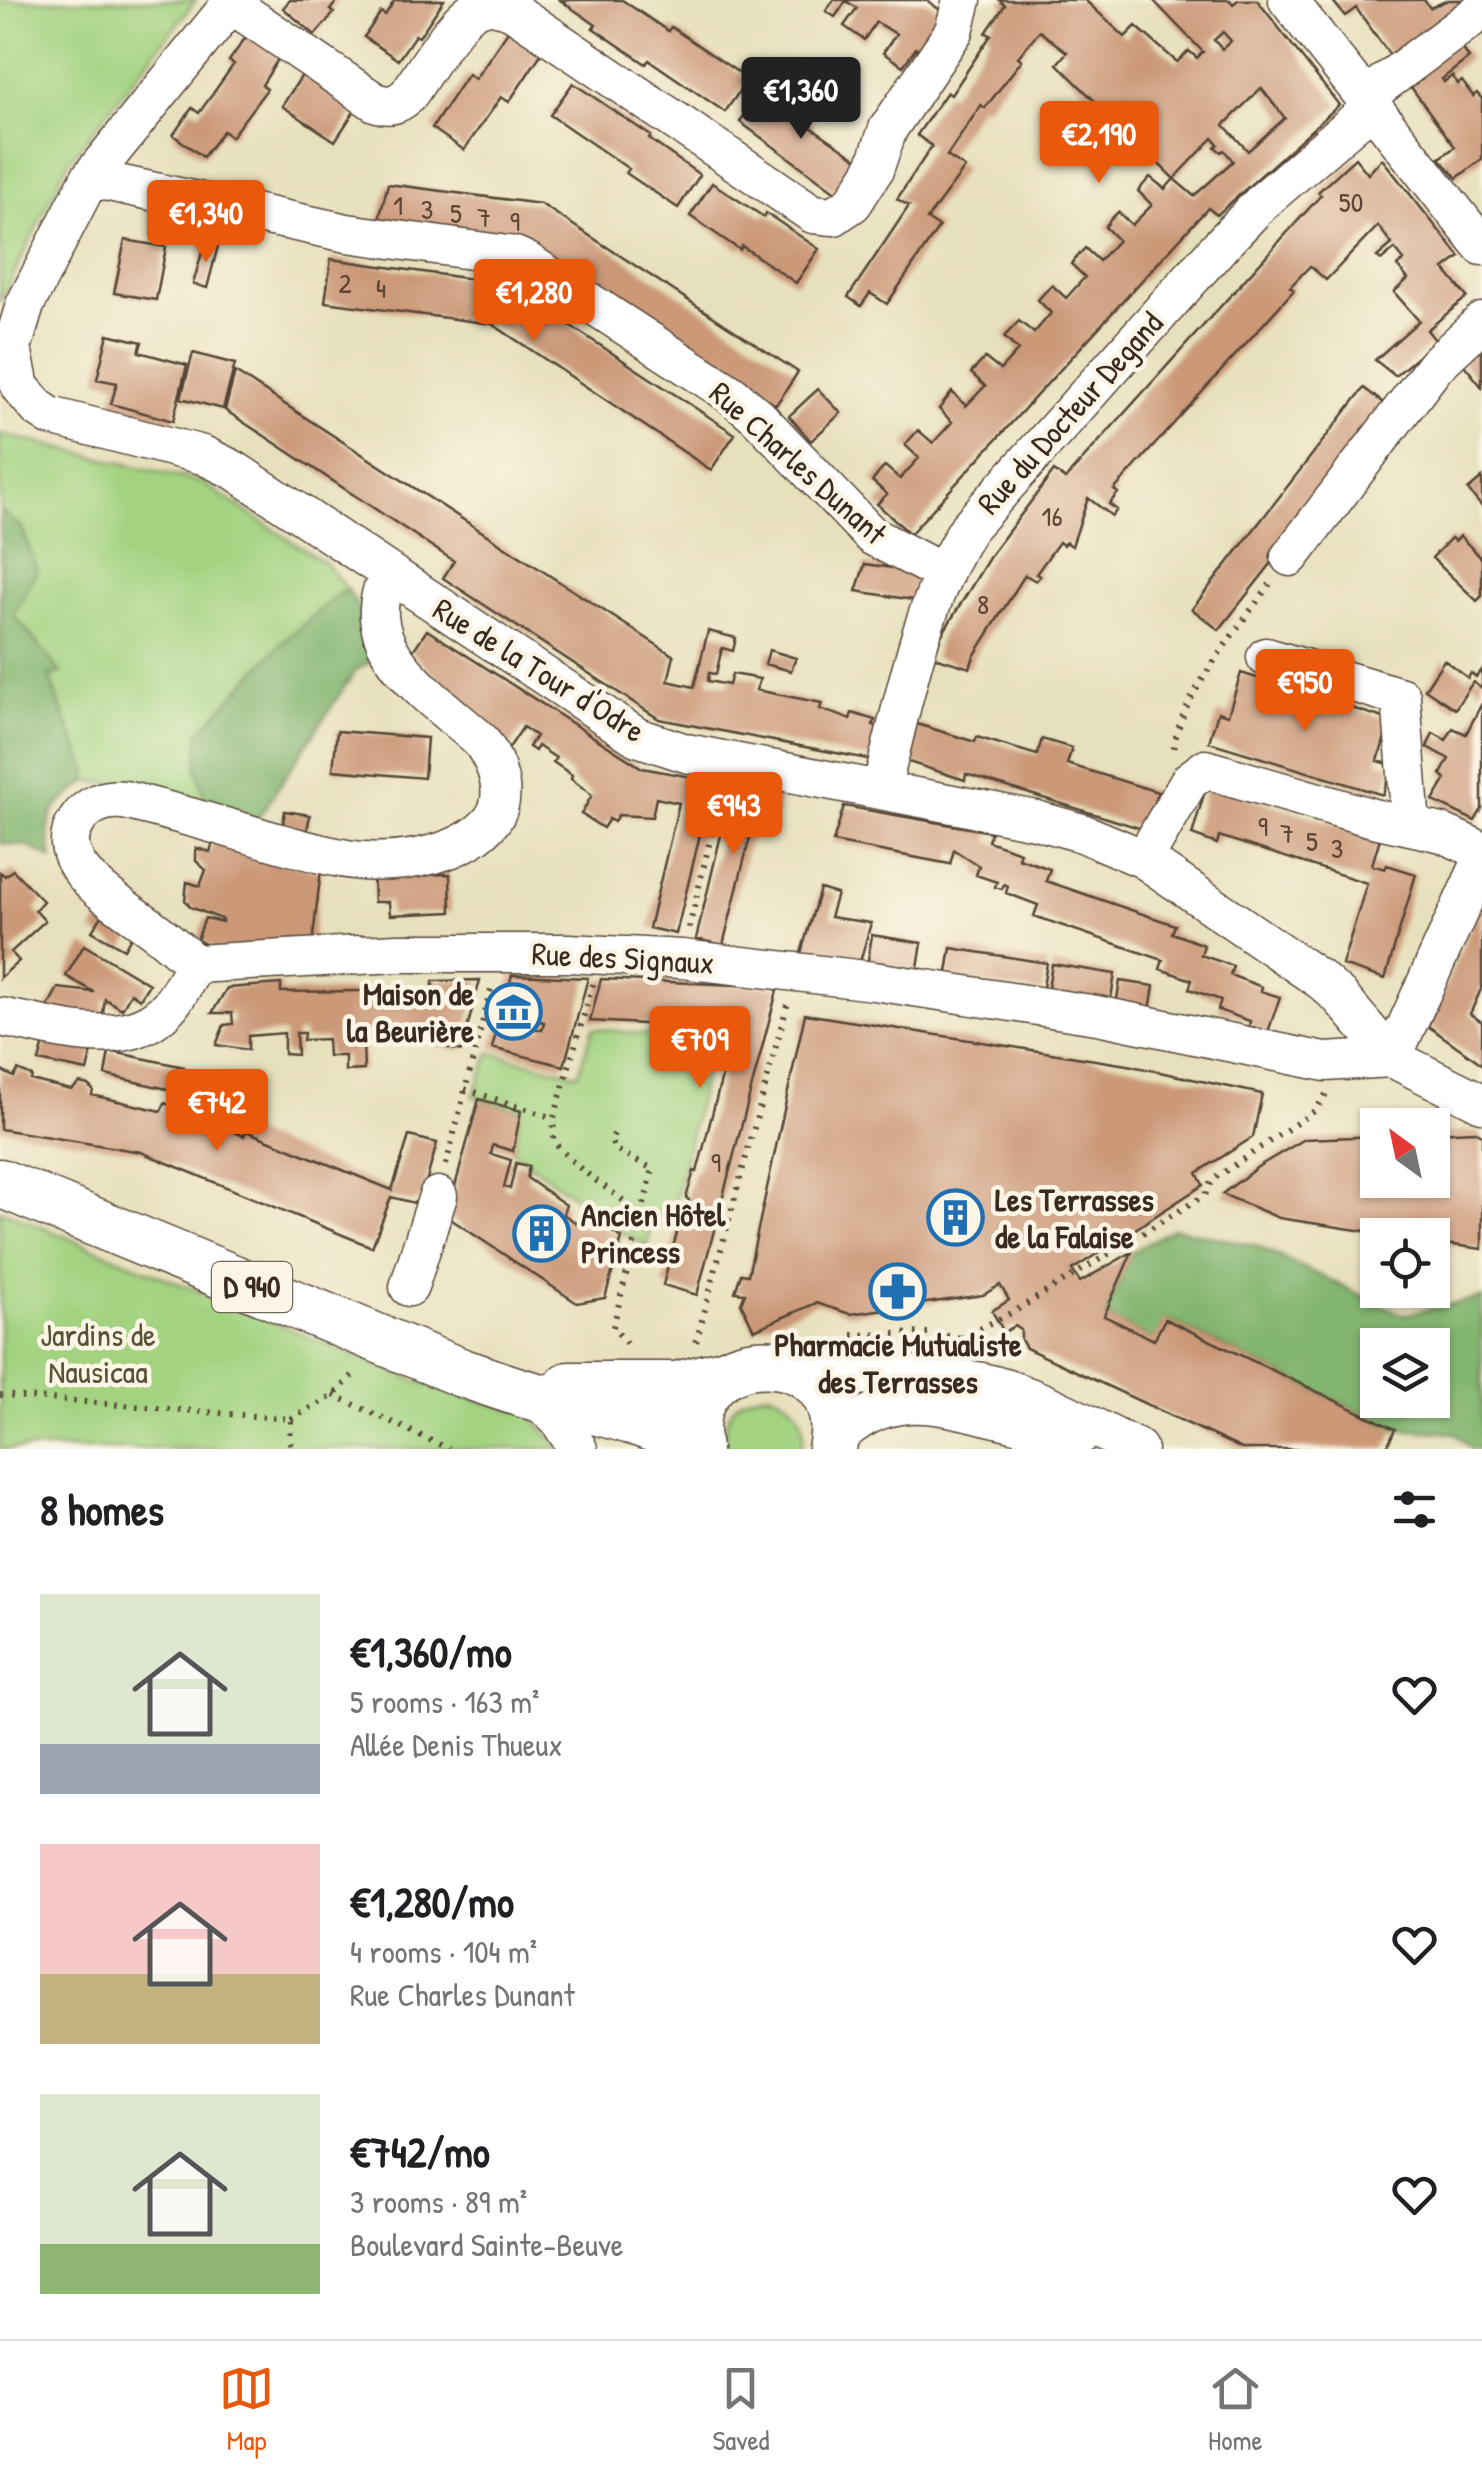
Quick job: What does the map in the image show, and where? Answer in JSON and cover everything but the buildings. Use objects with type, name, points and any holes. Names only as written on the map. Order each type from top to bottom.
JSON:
[{"type":"main road","name":"D 940","points":[[0,1182],[425,1358],[534,1396],[639,1424],[696,1449]]},
{"type":"main road","points":[[696,1449],[695,1430],[699,1408],[710,1388],[710,1363],[740,1366],[760,1362],[796,1369],[814,1381],[826,1399],[834,1419],[833,1445]]},
{"type":"main road","name":"D 940","points":[[486,1380],[546,1386],[664,1387],[710,1363]]},
{"type":"street","points":[[7,357],[24,306],[90,178],[233,2],[375,102],[387,105],[408,95],[474,9],[486,4],[505,8],[813,214],[827,218],[848,208],[874,170],[888,129],[954,31],[962,0]]},
{"type":"street","points":[[1288,0],[1482,246]]},
{"type":"street","name":"Rue du Docteur Degand","points":[[880,789],[943,573],[968,528],[1262,202],[1368,102],[1482,10]]},
{"type":"street","name":"Rue Charles Dunant","points":[[90,178],[325,228],[526,261],[732,396],[757,416],[872,536],[943,573]]},
{"type":"street","points":[[1290,557],[1436,365],[1482,322]]},
{"type":"street","name":"Rue de la Tour d'Odre","points":[[7,357],[20,387],[50,416],[219,462],[636,737],[668,748],[1062,826],[1144,859],[1322,981],[1392,1058],[1482,1103]]},
{"type":"street","points":[[0,1016],[100,1034],[130,1032],[170,1005],[195,964],[110,899],[85,875],[70,848],[70,835],[80,816],[110,799],[327,856],[364,861],[400,860],[439,852],[482,830],[497,812],[500,785],[491,755],[401,666],[383,640],[377,604],[390,574]]},
{"type":"street","points":[[1266,656],[1401,697],[1411,826]]},
{"type":"street","points":[[1144,859],[1197,772],[1215,771],[1442,833],[1482,851]]},
{"type":"street","points":[[1392,1058],[1482,860]]},
{"type":"street","name":"Rue des Signaux","points":[[195,964],[397,953],[682,958],[796,970],[1097,1016],[1310,1059],[1345,1062],[1392,1058]]},
{"type":"street","points":[[409,1287],[438,1196]]},
{"type":"street","points":[[796,1369],[846,1376],[930,1376],[983,1383],[1059,1409],[1130,1445]]},
{"type":"street","points":[[534,1396],[559,1420],[578,1449]]},
{"type":"street","points":[[833,1445],[867,1415],[891,1404],[910,1402],[1130,1445]]},
{"type":"path","points":[[1189,782],[1174,747],[1179,720],[1224,648],[1290,557]]},
{"type":"path","points":[[682,958],[729,760]]},
{"type":"path","points":[[438,1196],[500,953]]},
{"type":"path","points":[[601,954],[554,1118],[553,1140],[567,1159],[642,1216]]},
{"type":"path","points":[[710,1363],[796,970]]},
{"type":"path","points":[[961,1338],[1015,1311],[1204,1196],[1212,1180],[1316,1110],[1345,1062]]},
{"type":"path","points":[[465,1089],[554,1118]]},
{"type":"path","points":[[614,1134],[614,1149],[653,1169],[618,1306]]},
{"type":"path","points":[[0,1395],[291,1419],[290,1449]]},
{"type":"path","points":[[334,1395],[449,1449]]},
{"type":"green space","points":[[0,0],[196,0],[68,162],[0,303]]},
{"type":"green space","points":[[0,434],[201,482],[326,564],[346,588],[284,641],[200,732],[207,807],[139,787],[88,781],[50,676],[60,672],[14,615],[22,528],[0,511]]},
{"type":"green space","points":[[0,511],[22,528],[37,570],[14,615],[61,673],[50,676],[87,770],[88,781],[53,812],[49,830],[52,859],[28,846],[0,843]]},
{"type":"green space","points":[[346,588],[359,608],[378,657],[355,671],[256,821],[207,807],[197,769],[200,732],[284,641]]},
{"type":"green space","points":[[593,1028],[711,1046],[670,1222],[652,1221],[648,1246],[625,1235],[513,1151],[521,1110],[473,1097],[490,1053],[578,1074]]},
{"type":"green space","name":"Jardins de Nausicaa","points":[[0,1210],[439,1390],[530,1414],[560,1449],[0,1449]]},
{"type":"green space","points":[[1174,1228],[1257,1246],[1360,1295],[1360,1308],[1388,1308],[1403,1315],[1450,1308],[1482,1298],[1482,1449],[1472,1449],[1455,1433],[1395,1429],[1372,1418],[1450,1418],[1450,1328],[1360,1328],[1360,1412],[1166,1319],[1154,1340],[1104,1316],[1132,1252]]},
{"type":"green space","points":[[766,1393],[785,1400],[797,1412],[803,1429],[801,1449],[727,1449],[725,1428],[732,1410],[746,1398]]},
{"type":"place","name":"Maison de la Beurière","points":[[513,1012]]},
{"type":"place","name":"Les Terrasses de la Falaise","points":[[956,1218]]},
{"type":"place","name":"Ancien Hôtel Princess","points":[[542,1233]]},
{"type":"place","name":"Pharmacie Mutualiste des Terrasses","points":[[898,1291]]}]
